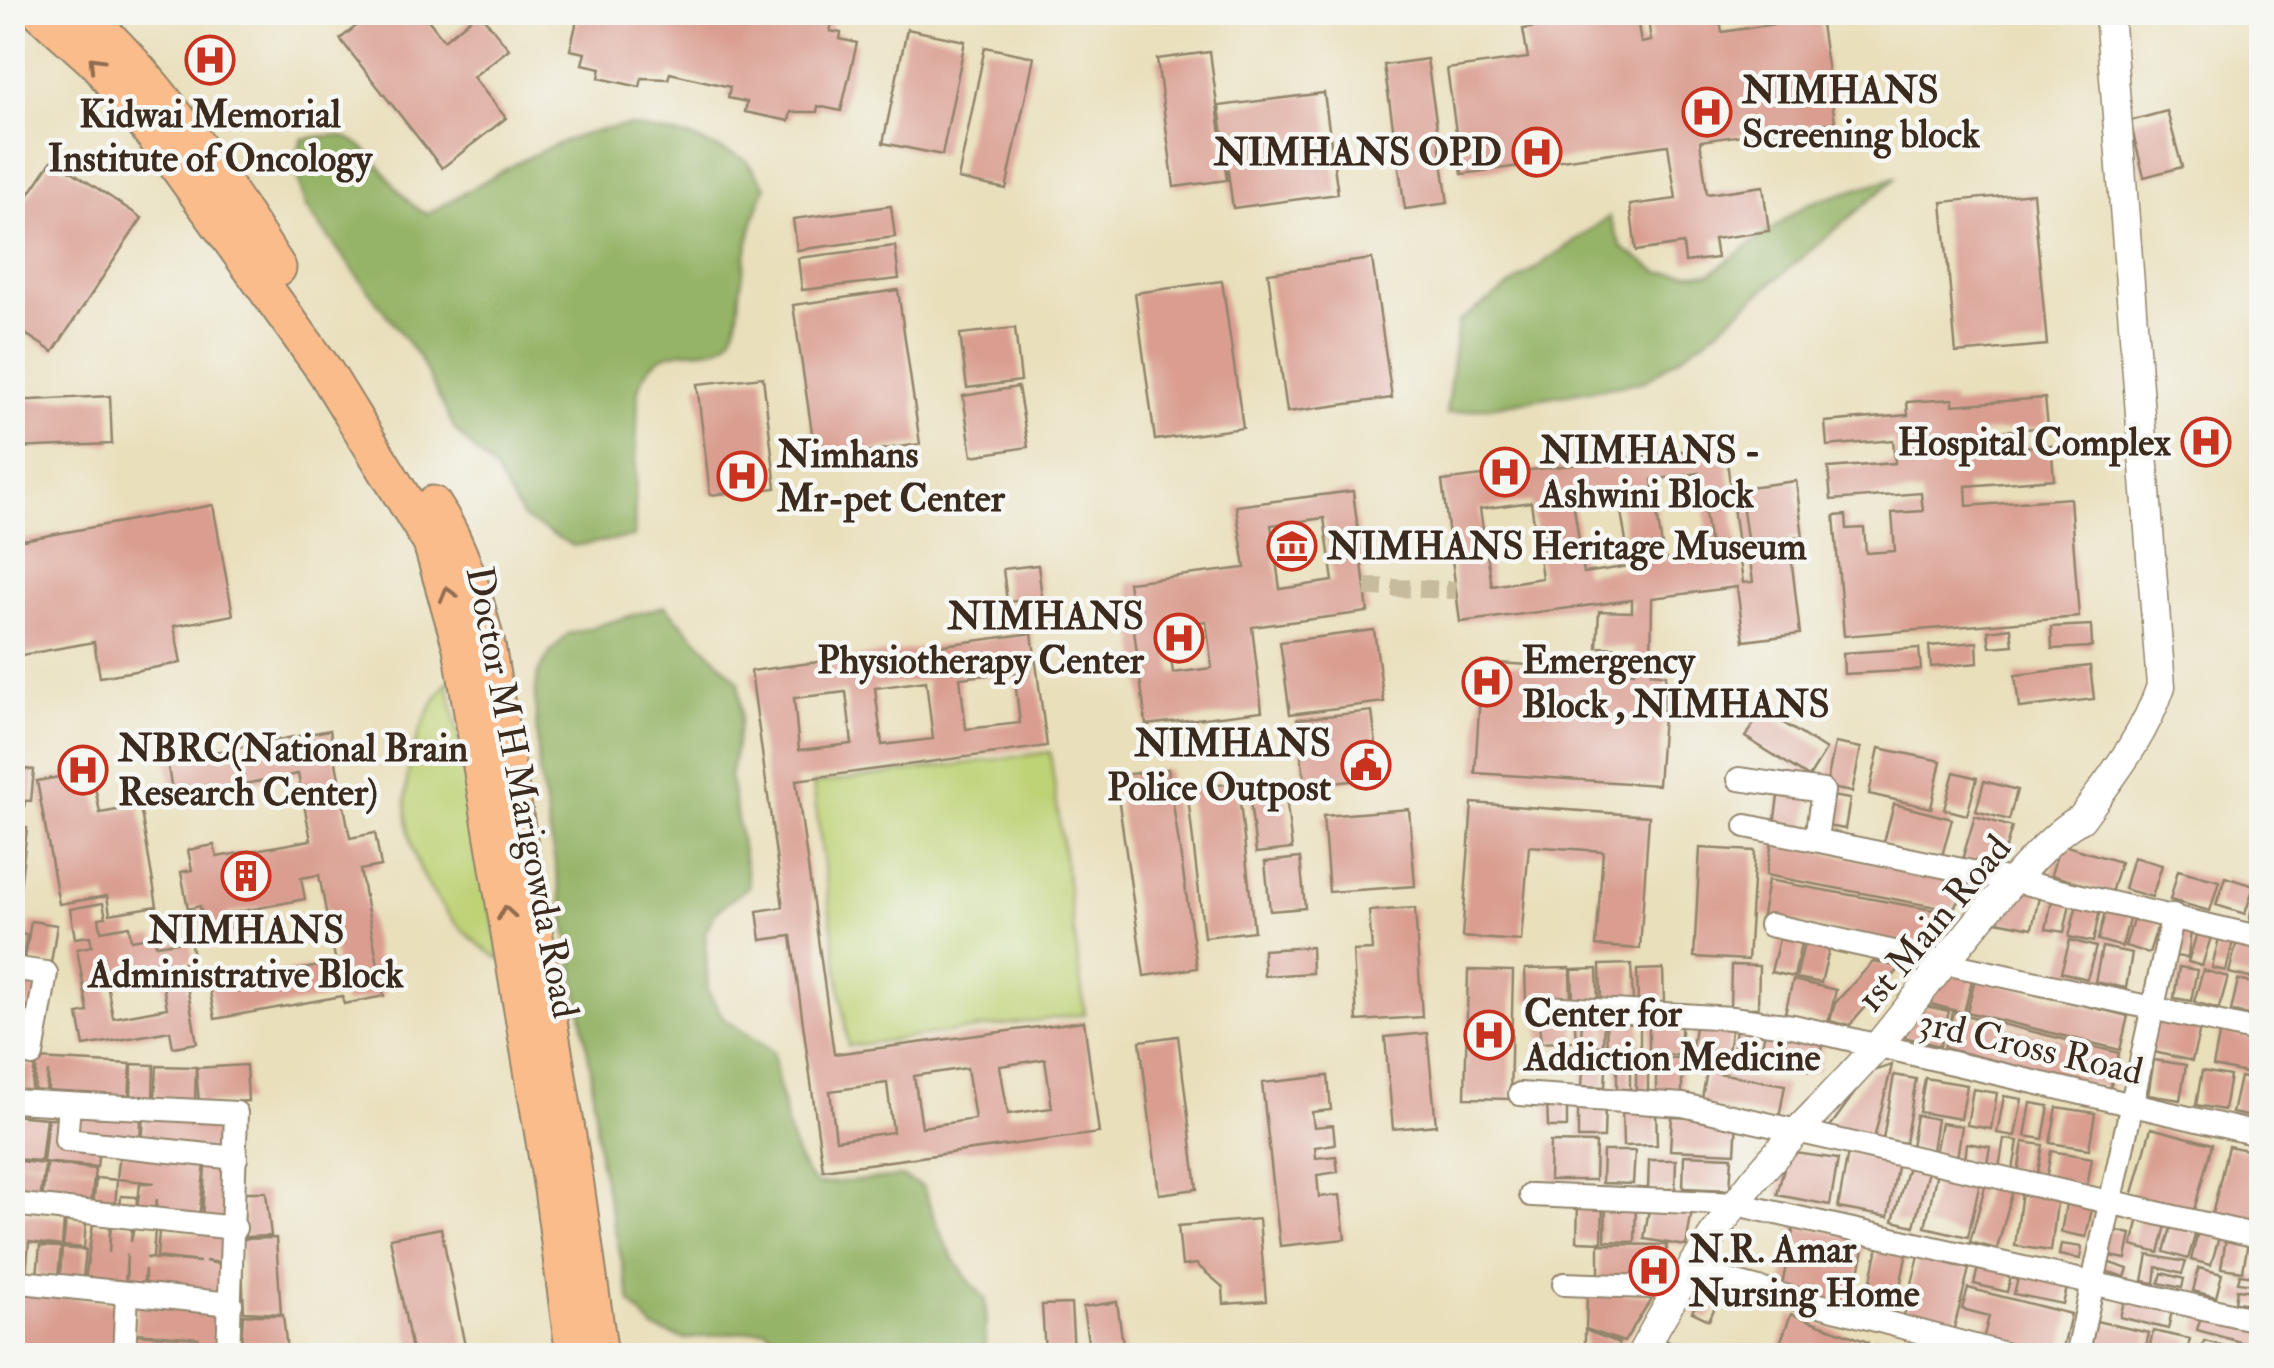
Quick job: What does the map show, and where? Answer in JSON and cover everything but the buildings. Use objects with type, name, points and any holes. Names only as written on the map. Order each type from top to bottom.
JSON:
[{"type":"main road","name":"Doctor M H Marigowda Road","points":[[40,12],[98,64],[172,158],[325,372],[431,543],[461,647],[552,1189],[574,1356]]},
{"type":"main road","name":"Doctor M H Marigowda Road","points":[[82,12],[119,46],[185,126],[454,536],[472,582],[486,645],[576,1185],[600,1356]]},
{"type":"street","name":"1st Main Road","points":[[1640,1356],[1684,1279],[1736,1204],[1878,1046],[2016,881],[2067,824],[2081,818],[2142,734],[2160,686],[2105,17]]},
{"type":"street","points":[[1739,780],[1824,791],[1816,838]]},
{"type":"street","points":[[1746,826],[2016,881],[2262,938]]},
{"type":"street","points":[[2077,1356],[2172,915]]},
{"type":"street","points":[[1770,925],[2262,1032]]},
{"type":"street","points":[[12,968],[46,972],[32,1055]]},
{"type":"street","name":"3rd Cross Road","points":[[1544,1008],[1732,1018],[1792,1026],[2262,1135]]},
{"type":"street","points":[[1520,1094],[1682,1105],[1801,1129],[2262,1237]]},
{"type":"street","points":[[12,1101],[236,1113],[228,1356]]},
{"type":"street","points":[[69,1105],[66,1140],[236,1158]]},
{"type":"street","points":[[1532,1195],[1736,1204],[2262,1321]]},
{"type":"street","points":[[12,1204],[235,1228]]},
{"type":"street","points":[[1564,1284],[1684,1279],[2012,1356]]},
{"type":"street","points":[[12,1281],[231,1304]]},
{"type":"street","points":[[124,1356],[127,1293]]},
{"type":"green space","points":[[628,126],[689,137],[745,159],[766,187],[749,238],[734,331],[726,343],[715,348],[674,353],[660,359],[648,370],[638,390],[634,537],[573,546],[523,518],[494,470],[455,430],[420,359],[305,206],[294,162],[302,139],[341,136],[354,141],[375,160],[403,196],[427,214],[549,148],[601,130]]},
{"type":"green space","points":[[1897,177],[1707,338],[1645,381],[1446,414],[1458,322],[1609,217],[1622,248],[1661,273],[1711,273],[1807,204]]},
{"type":"green space","points":[[665,606],[739,682],[741,717],[730,778],[749,886],[715,912],[705,933],[708,992],[724,1019],[773,1052],[792,1143],[807,1175],[817,1184],[902,1177],[923,1187],[955,1261],[986,1299],[985,1355],[793,1355],[766,1329],[686,1339],[654,1329],[631,1303],[599,1158],[591,1070],[539,771],[535,699],[538,673],[568,634]]},
{"type":"green space","points":[[448,681],[501,960],[466,933],[439,902],[420,869],[409,833],[406,795],[411,757],[425,719]]},
{"type":"green space","points":[[1050,752],[1085,1014],[848,1046],[813,784]]},
{"type":"tunnel","points":[[1365,587],[1456,590]]},
{"type":"place","name":"Kidwai Memorial Institute of Oncology","points":[[210,60]]},
{"type":"place","name":"NIMHANS Screening block","points":[[1707,112]]},
{"type":"place","name":"NIMHANS OPD","points":[[1537,152]]},
{"type":"place","name":"Hospital Complex","points":[[2206,442]]},
{"type":"place","name":"NIMHANS - Ashwini Block","points":[[1505,472]]},
{"type":"place","name":"Nimhans Mr-pet Center","points":[[742,476]]},
{"type":"place","name":"NIMHANS Heritage Museum","points":[[1292,546]]},
{"type":"place","name":"NIMHANS Physiotherapy Center","points":[[1179,638]]},
{"type":"place","name":"Emergency Block , NIMHANS","points":[[1487,682]]},
{"type":"place","name":"NIMHANS Police Outpost","points":[[1366,765]]},
{"type":"place","name":"NBRC(National Brain Research Center)","points":[[83,770]]},
{"type":"place","name":"NIMHANS Administrative Block","points":[[246,876]]},
{"type":"place","name":"Center for Addiction Medicine","points":[[1489,1035]]},
{"type":"place","name":"N.R. Amar Nursing Home","points":[[1654,1271]]}]
